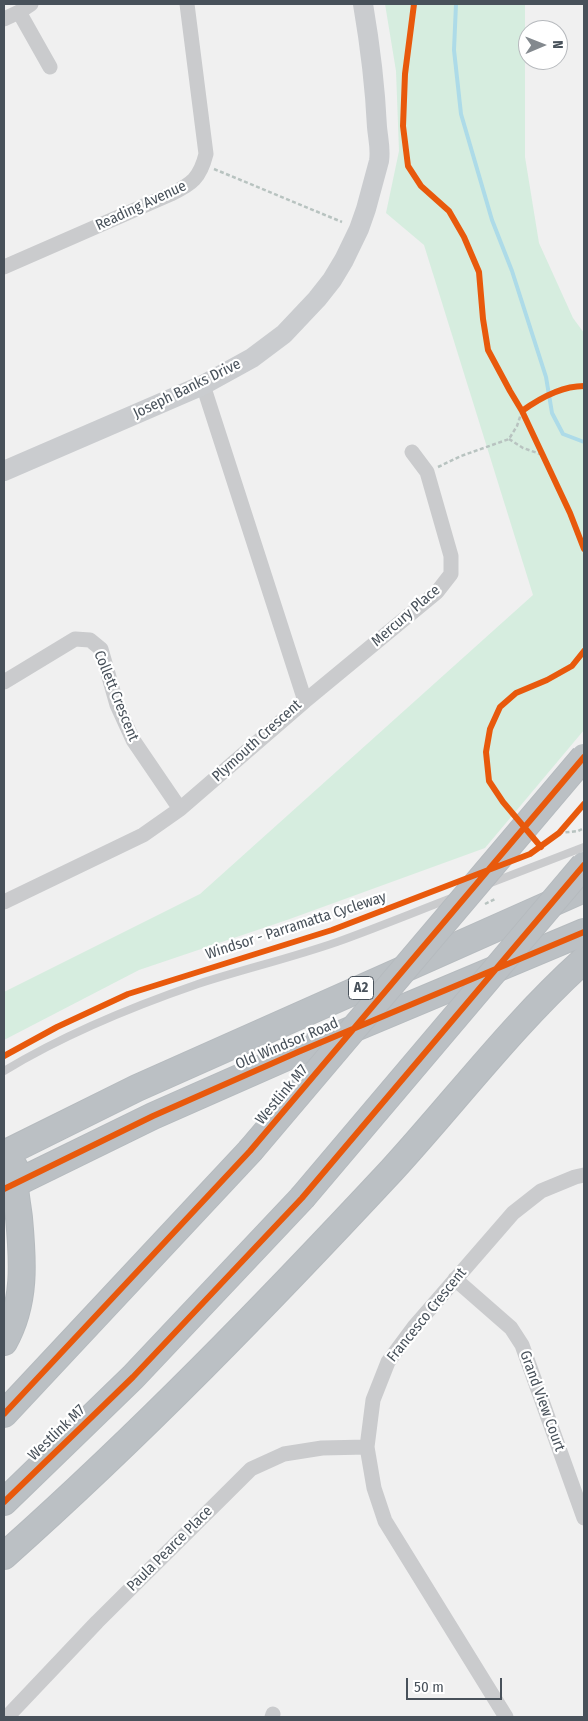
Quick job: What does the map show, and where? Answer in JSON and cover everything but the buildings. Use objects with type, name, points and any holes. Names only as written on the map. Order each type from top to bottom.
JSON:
[{"type":"highway","name":"Westlink M7","points":[[4,1414],[250,1151],[584,757]]},
{"type":"highway","name":"Westlink M7","points":[[4,1502],[133,1377],[302,1198],[584,865]]},
{"type":"highway","name":"Old Windsor Road","points":[[4,1154],[137,1088],[584,889]]},
{"type":"highway","name":"Old Windsor Road","points":[[9,1187],[162,1112],[584,932]]},
{"type":"highway","points":[[4,1556],[156,1415],[300,1269],[414,1146],[520,1023],[584,960]]},
{"type":"highway","points":[[4,1342],[15,1317],[20,1299],[22,1280],[21,1244],[9,1187],[16,1158],[22,1150],[52,1130]]},
{"type":"street","points":[[187,4],[206,154],[204,164]]},
{"type":"street","name":"Joseph Banks Drive","points":[[4,471],[203,385],[252,358],[284,334],[332,280],[359,230],[380,150],[372,62],[363,4]]},
{"type":"street","points":[[4,18],[25,8],[50,67]]},
{"type":"street","name":"Reading Avenue","points":[[4,267],[188,186],[197,178],[204,164]]},
{"type":"street","name":"Plymouth Crescent","points":[[4,902],[143,835],[180,809],[305,701],[203,385]]},
{"type":"street","name":"Mercury Place","points":[[305,701],[437,592],[451,574],[451,556],[427,472],[412,452]]},
{"type":"street","name":"Collett Crescent","points":[[4,682],[75,639],[90,640],[101,649],[118,705],[133,740],[180,809]]},
{"type":"street","name":"Francesco Crescent","points":[[506,1717],[385,1520],[374,1488],[367,1447],[373,1400],[388,1362],[414,1327],[513,1213],[541,1191],[584,1175]]},
{"type":"street","name":"Grand View Court","points":[[455,1279],[511,1328],[522,1345],[584,1518]]},
{"type":"street","name":"Paula Pearce Place","points":[[7,1717],[97,1622],[250,1469],[284,1454],[322,1448],[367,1447]]},
{"type":"lane","points":[[4,1070],[71,1035],[152,1000],[338,942],[584,847]]},
{"type":"path","points":[[204,164],[342,222]]},
{"type":"path","points":[[427,472],[460,456],[509,439],[517,426],[522,411],[540,398],[576,386],[584,386]]},
{"type":"path","points":[[518,404],[526,420]]},
{"type":"path","points":[[509,439],[523,448],[543,455]]},
{"type":"path","points":[[539,446],[547,463]]},
{"type":"path","points":[[556,835],[565,826]]},
{"type":"path","points":[[556,835],[584,828]]},
{"type":"green space","points":[[385,4],[525,4],[525,20],[518,20],[518,70],[525,70],[525,157],[539,243],[573,318],[584,333],[584,730],[485,848],[287,920],[139,970],[4,1040],[4,992],[200,894],[533,595],[424,245],[386,213],[399,151],[396,71]]},
{"type":"waterway","points":[[456,4],[454,50],[461,114],[492,220],[512,271],[546,377],[552,413],[563,434],[584,442]]},
{"type":"cycle path","points":[[414,4],[405,74],[403,126],[408,166],[421,186],[449,211],[464,237],[479,272],[488,350],[522,411],[570,513],[584,549]]},
{"type":"cycle path","points":[[522,411],[552,394],[568,388],[584,386]]},
{"type":"cycle path","points":[[541,847],[503,802],[489,781],[486,752],[490,729],[500,707],[516,693],[547,680],[572,666],[584,651]]},
{"type":"cycle path","points":[[4,1414],[250,1151],[584,757]]},
{"type":"cycle path","name":"Windsor - Parramatta Cycleway","points":[[4,1056],[57,1027],[128,994],[332,930],[530,854],[559,833],[584,804]]},
{"type":"cycle path","points":[[4,1502],[133,1377],[302,1198],[584,865]]},
{"type":"cycle path","points":[[4,1189],[153,1116],[298,1052],[584,932]]}]
